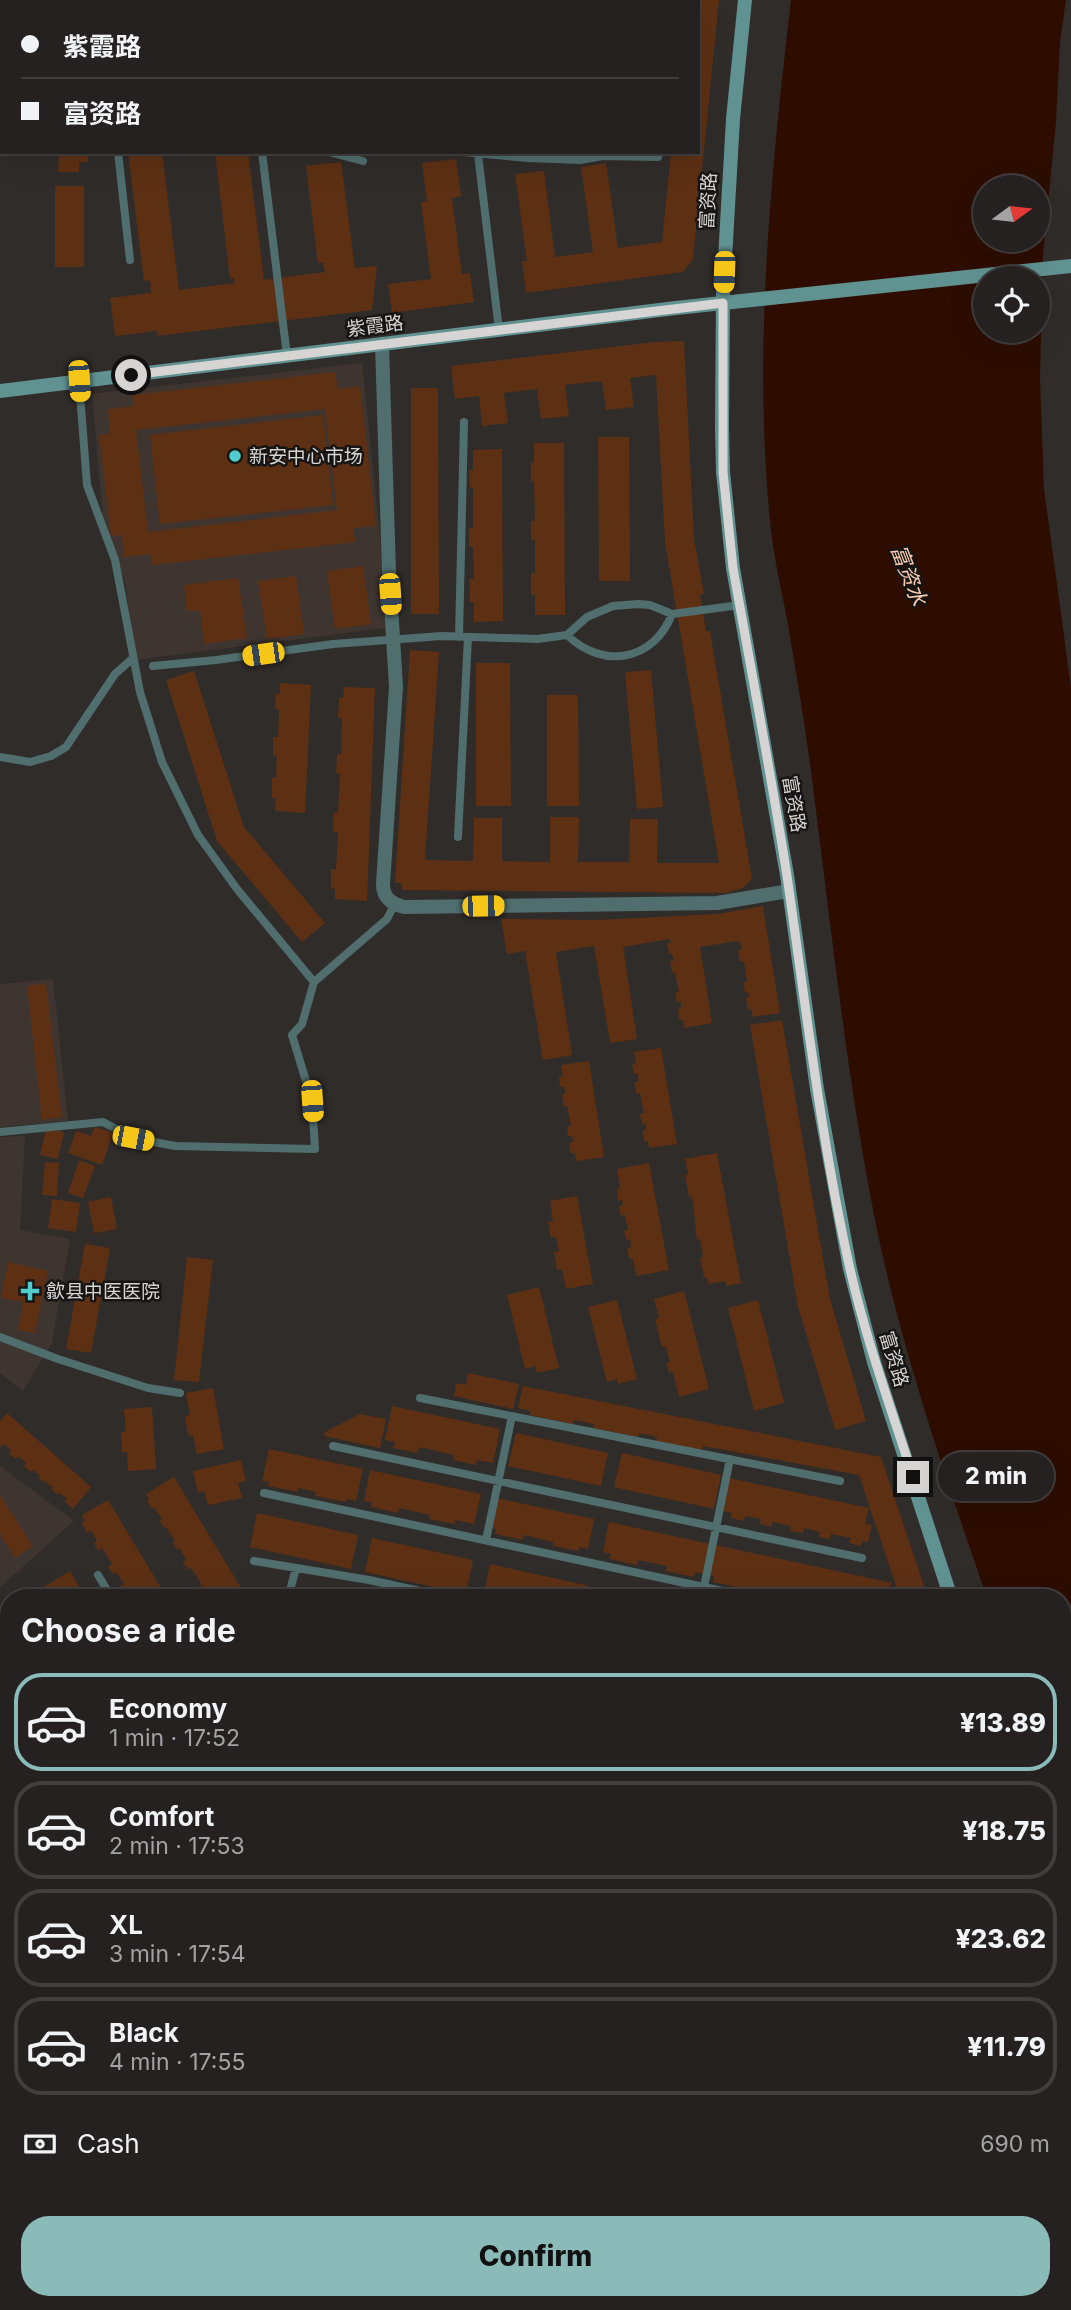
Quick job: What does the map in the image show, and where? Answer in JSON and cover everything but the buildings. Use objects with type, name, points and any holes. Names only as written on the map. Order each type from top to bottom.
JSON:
[{"type":"street","name":"富资路","points":[[745,0],[733,119],[723,303],[723,472],[732,555],[789,891],[817,1089],[850,1269],[878,1373],[948,1589]]},
{"type":"street","name":"紫霞路","points":[[0,391],[723,303],[1071,266]]},
{"type":"street","points":[[382,344],[396,687],[383,890],[394,905],[404,908],[717,903],[789,891]]},
{"type":"lane","points":[[117,154],[130,260]]},
{"type":"lane","points":[[262,154],[287,356]]},
{"type":"lane","points":[[337,154],[363,161]]},
{"type":"lane","points":[[499,330],[478,154],[580,160],[603,156],[658,158],[658,154]]},
{"type":"lane","points":[[79,381],[87,485],[115,560],[140,692],[162,762],[198,835],[237,889],[314,982]]},
{"type":"lane","points":[[458,837],[463,637],[464,422]]},
{"type":"lane","points":[[153,666],[393,639],[537,639],[567,635],[587,617],[612,606],[638,604],[672,614],[740,605]]},
{"type":"lane","points":[[567,635],[575,643],[595,653],[619,656],[631,654],[648,647],[662,635],[672,614]]},
{"type":"lane","points":[[0,757],[30,762],[51,756],[65,747],[115,674],[133,658]]},
{"type":"lane","points":[[0,1132],[103,1122],[133,1138],[175,1146],[316,1149],[312,1101],[292,1035],[302,1024],[314,982],[387,919],[394,905]]},
{"type":"lane","points":[[0,1337],[148,1388],[180,1393]]},
{"type":"lane","points":[[420,1398],[840,1480]]},
{"type":"lane","points":[[486,1540],[512,1416]]},
{"type":"lane","points":[[333,1446],[862,1558]]},
{"type":"lane","points":[[704,1587],[730,1459]]},
{"type":"lane","points":[[264,1493],[710,1589]]},
{"type":"lane","points":[[254,1561],[412,1589]]},
{"type":"lane","points":[[290,1589],[296,1568]]},
{"type":"lane","points":[[99,1575],[107,1589]]},
{"type":"lane","points":[[388,1589],[389,1584]]},
{"type":"shaded area","name":"新安中心市场","points":[[362,363],[380,537],[385,628],[135,660],[125,581],[103,519],[92,394]]},
{"type":"shaded area","points":[[53,979],[68,1121],[0,1127],[0,984]]},
{"type":"shaded area","name":"歙县中医医院","points":[[25,1136],[20,1230],[70,1239],[52,1343],[23,1391],[0,1373],[0,1137]]},
{"type":"shaded area","points":[[0,1466],[74,1521],[0,1587]]},
{"type":"water","name":"富资水","points":[[791,0],[1066,0],[1060,42],[1050,183],[1050,175],[973,175],[973,252],[1043,252],[1043,266],[973,266],[973,343],[1041,343],[1044,489],[1071,687],[1071,1589],[984,1589],[937,1450],[881,1250],[854,1100],[806,736],[771,534],[763,391],[767,260]]},
{"type":"place","name":"新安中心市场","points":[[235,456]]},
{"type":"place","name":"歙县中医医院","points":[[30,1291]]},
{"type":"route","points":[[131,375],[723,303],[722,427],[727,518],[733,568],[787,875],[817,1089],[841,1224],[861,1315],[913,1477]]}]
